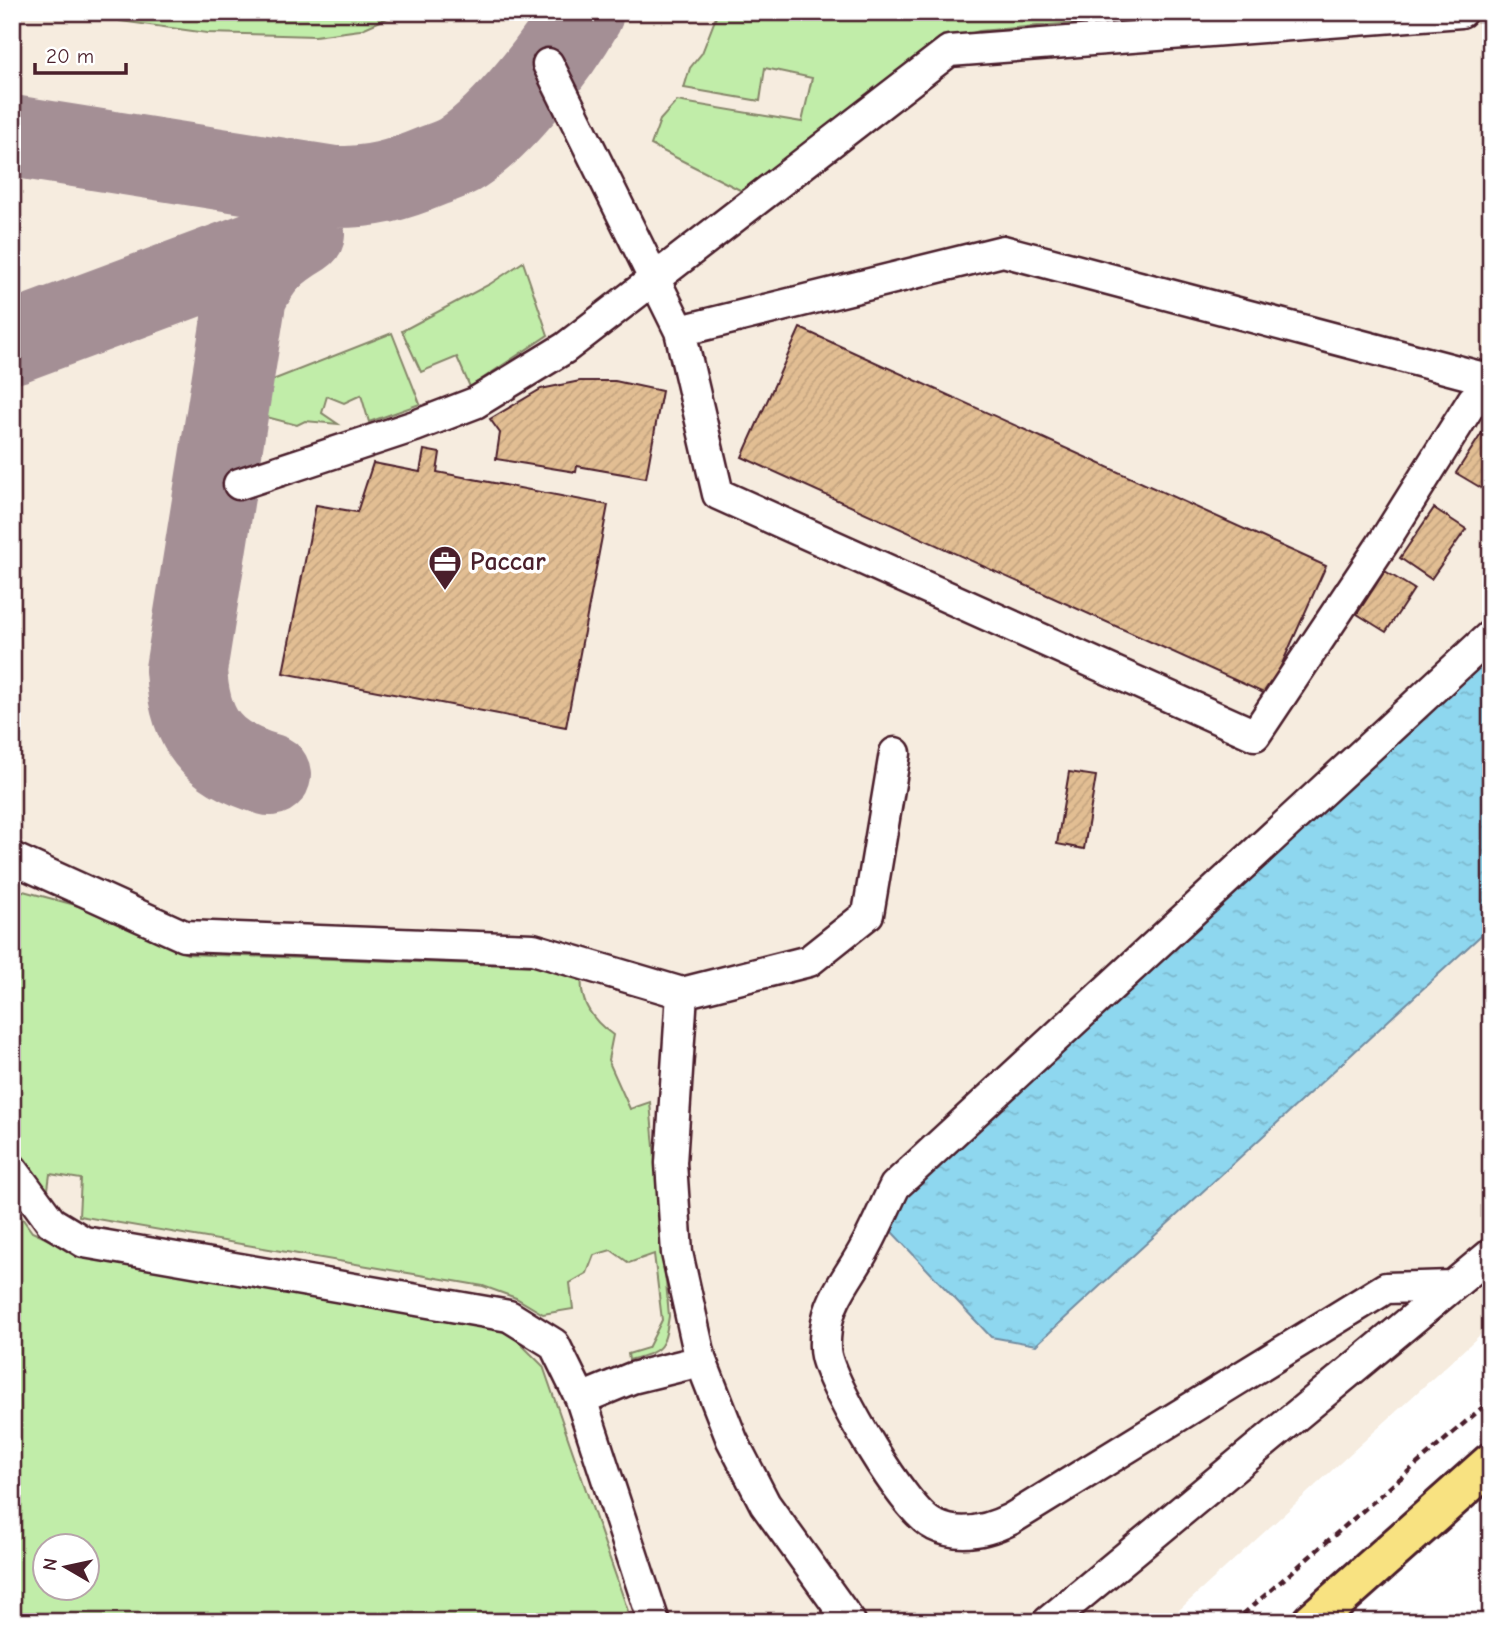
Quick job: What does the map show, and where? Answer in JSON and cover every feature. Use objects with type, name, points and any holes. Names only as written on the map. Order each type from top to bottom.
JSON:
[{"type":"main road","points":[[1312,1622],[1491,1463]]},
{"type":"lane","points":[[239,484],[415,426],[475,403],[565,348],[948,51],[1461,12]]},
{"type":"lane","points":[[548,64],[680,331],[718,495],[1255,735],[1385,540],[1472,400],[1491,395]]},
{"type":"lane","points":[[680,331],[1003,251],[1491,380]]},
{"type":"lane","points":[[1452,1286],[1385,1288],[1011,1519],[991,1529],[965,1533],[936,1527],[922,1518],[887,1473],[850,1410],[825,1355],[830,1308],[864,1250],[895,1185],[1491,635]]},
{"type":"lane","points":[[12,858],[184,936],[533,949],[682,992],[809,961],[869,914],[895,753]]},
{"type":"lane","points":[[682,992],[671,1163],[677,1253],[701,1361],[732,1440],[765,1504],[850,1622]]},
{"type":"lane","points":[[12,1169],[51,1222],[84,1242],[509,1316],[554,1343],[581,1399],[654,1622]]},
{"type":"lane","points":[[1048,1622],[1491,1254]]},
{"type":"lane","points":[[581,1399],[632,1378],[701,1361]]},
{"type":"path","points":[[1234,1622],[1491,1399]]},
{"type":"shaded area","points":[[12,12],[1491,12],[1491,1325],[1166,1622],[12,1622]]},
{"type":"green space","points":[[121,12],[401,12],[360,30],[315,36],[207,33],[120,21]]},
{"type":"green space","points":[[718,12],[1204,12],[979,31],[932,46],[742,191],[651,145],[660,120],[677,101],[802,122],[812,78],[765,68],[760,101],[684,88],[690,68],[702,53]]},
{"type":"green space","points":[[523,262],[548,335],[470,387],[457,357],[421,372],[402,331],[490,284]]},
{"type":"green space","points":[[392,333],[420,404],[369,422],[361,395],[344,403],[327,396],[322,413],[338,424],[305,421],[297,425],[255,414],[260,385]]},
{"type":"green space","points":[[12,888],[116,916],[187,954],[562,967],[582,977],[585,1003],[599,1024],[613,1035],[608,1060],[630,1109],[650,1102],[669,1316],[660,1347],[629,1360],[628,1354],[648,1348],[662,1320],[654,1254],[629,1263],[611,1250],[594,1255],[587,1273],[570,1283],[573,1309],[543,1314],[516,1298],[483,1286],[79,1216],[81,1179],[50,1174],[47,1197],[12,1148]]},
{"type":"green space","points":[[12,1204],[32,1232],[62,1246],[472,1318],[513,1336],[543,1366],[628,1611],[616,1622],[12,1622]]},
{"type":"water","points":[[1491,650],[1491,926],[1036,1345],[991,1337],[892,1232],[907,1187]]},
{"type":"building","points":[[800,328],[1326,566],[1268,695],[742,457]]},
{"type":"building","points":[[580,381],[615,381],[662,391],[646,478],[577,466],[576,472],[496,459],[500,433],[490,419],[541,389]]},
{"type":"building","points":[[1489,422],[1491,487],[1488,492],[1456,473]]},
{"type":"building","name":"Paccar","points":[[424,450],[440,453],[437,472],[608,505],[566,727],[283,673],[316,505],[357,512],[373,463],[420,472]]},
{"type":"building","points":[[1434,508],[1466,529],[1431,579],[1400,558]]},
{"type":"building","points":[[1385,571],[1414,589],[1386,632],[1357,614]]},
{"type":"building","points":[[1069,772],[1096,776],[1084,849],[1057,844]]},
{"type":"taxiway","points":[[12,136],[334,187],[384,182],[451,159],[478,141],[529,88],[583,12]]},
{"type":"taxiway","points":[[270,775],[233,760],[207,739],[193,710],[186,670],[246,296],[269,260],[304,234]]},
{"type":"taxiway","points":[[12,343],[299,236]]},
{"type":"place","name":"Paccar","points":[[445,592]]}]
